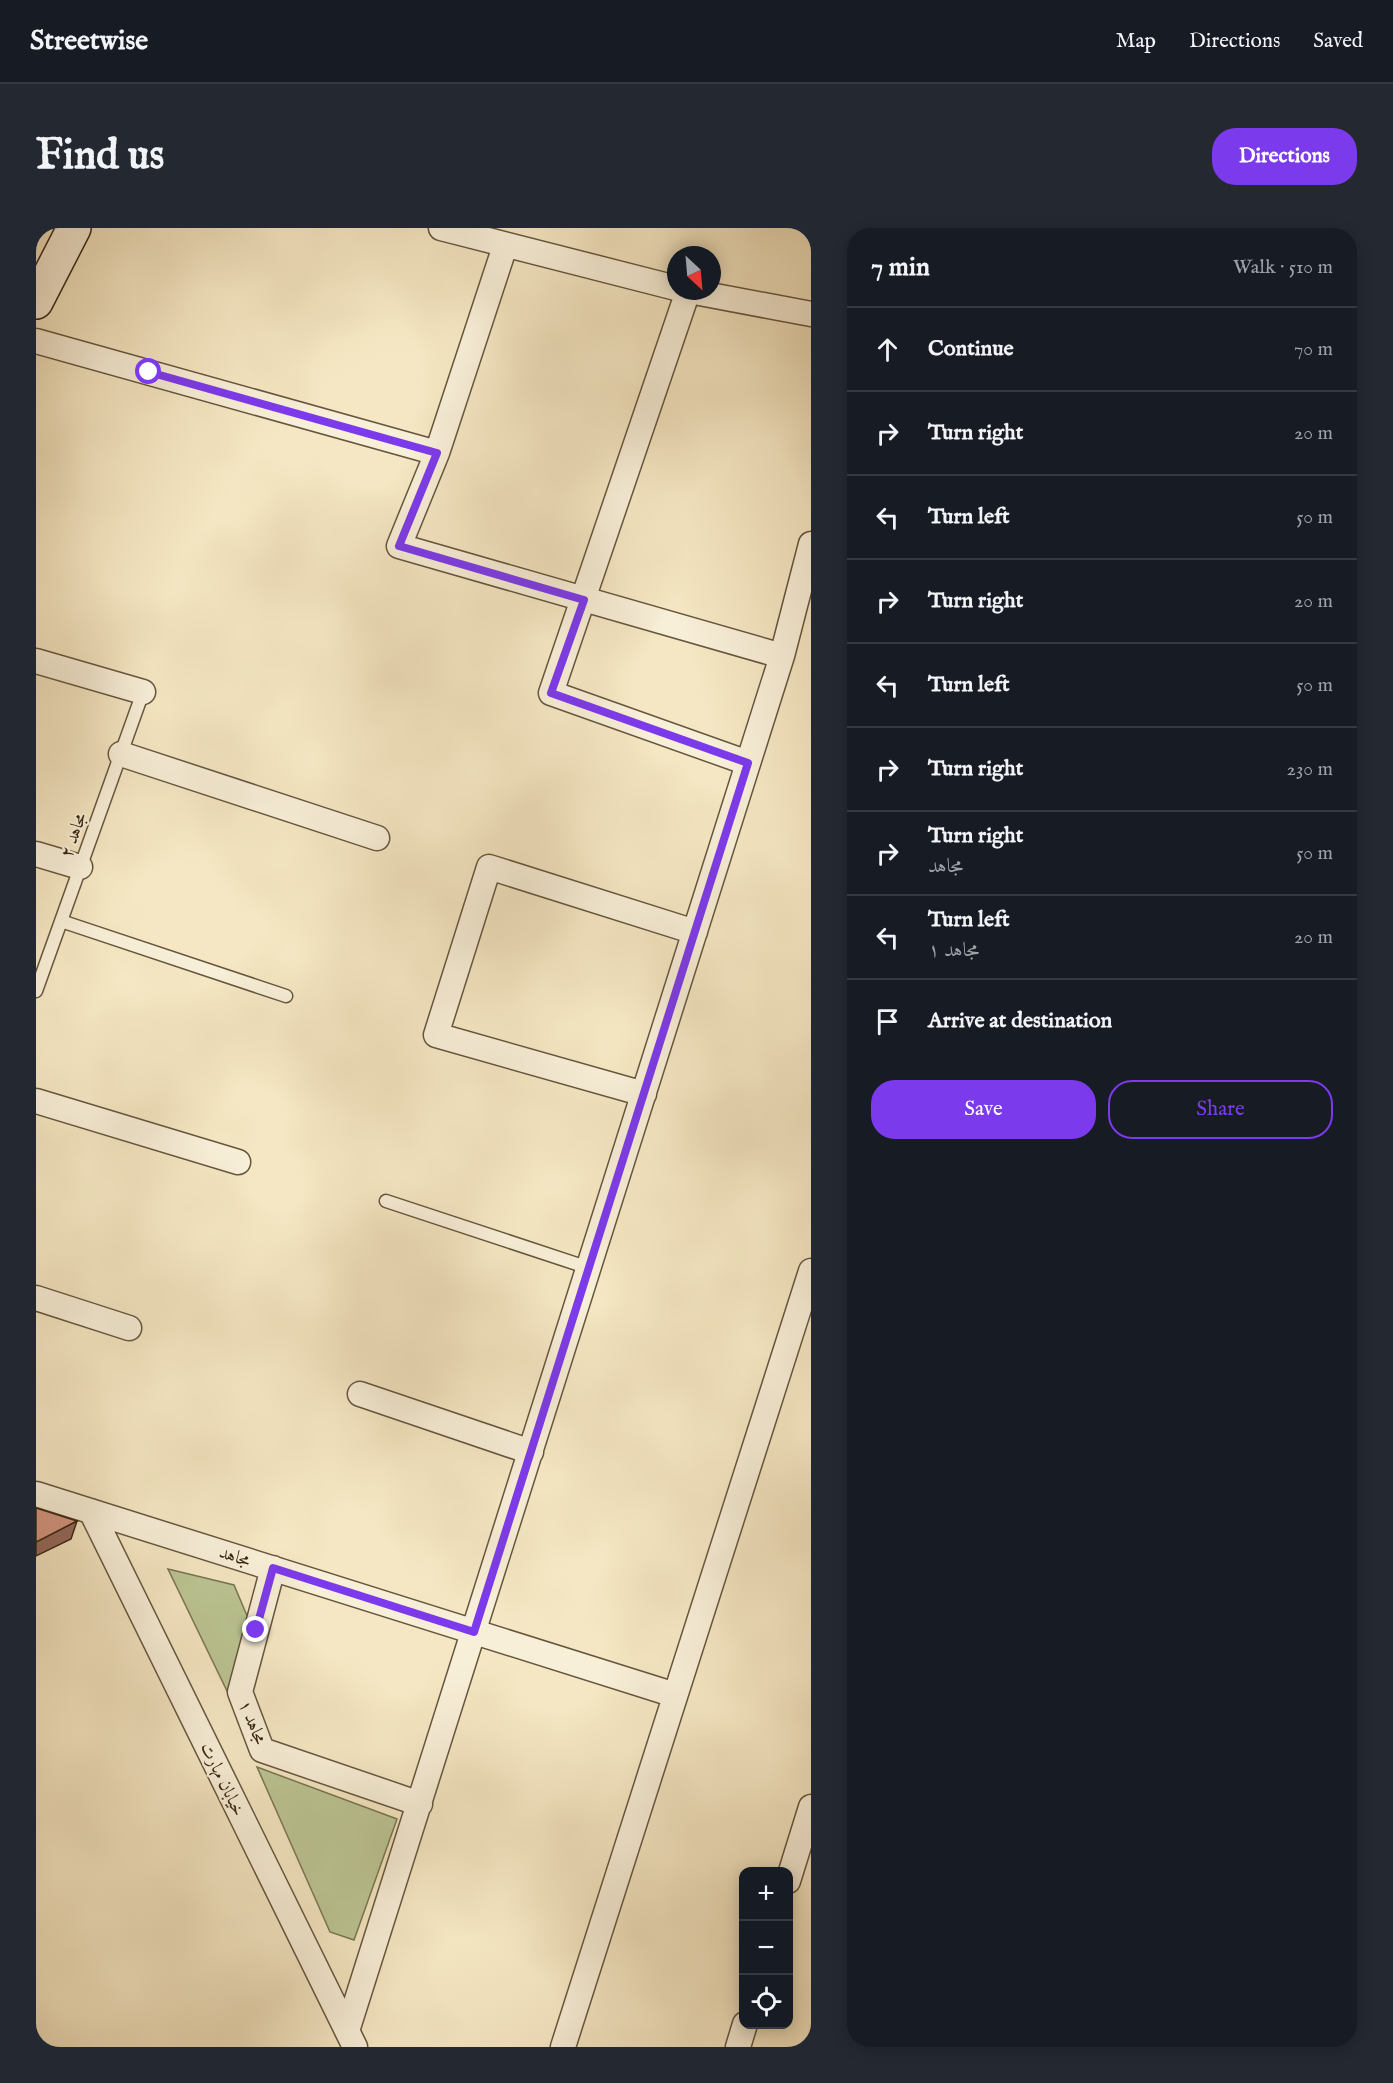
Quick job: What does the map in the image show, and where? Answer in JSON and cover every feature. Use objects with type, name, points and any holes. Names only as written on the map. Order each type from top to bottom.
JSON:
[{"type":"main road","points":[[36,302],[74,228]]},
{"type":"street","points":[[441,228],[483,233],[505,246],[667,286]]},
{"type":"street","points":[[505,246],[437,453],[399,546],[782,656]]},
{"type":"street","points":[[721,297],[811,314]]},
{"type":"street","points":[[685,300],[551,693],[748,763]]},
{"type":"street","points":[[36,341],[437,453]]},
{"type":"street","points":[[351,2039],[420,1804],[782,656],[811,544]]},
{"type":"street","points":[[36,661],[143,692]]},
{"type":"street","points":[[121,754],[377,838]]},
{"type":"street","points":[[36,854],[81,867]]},
{"type":"street","points":[[644,1094],[436,1035],[489,867],[695,932]]},
{"type":"street","points":[[36,1101],[238,1162]]},
{"type":"street","points":[[563,2047],[811,1271]]},
{"type":"street","points":[[36,1298],[129,1328]]},
{"type":"street","points":[[360,1394],[531,1452]]},
{"type":"street","name":"مجاهد","points":[[36,1494],[675,1695]]},
{"type":"street","name":"خیابان مهارت","points":[[91,1511],[351,2039]]},
{"type":"street","name":"مجاهد ۱","points":[[273,1568],[240,1692],[262,1750],[420,1804]]},
{"type":"street","points":[[793,1868],[811,1807]]},
{"type":"street","points":[[738,2047],[744,2029]]},
{"type":"lane","name":"مجاهد ۲","points":[[36,991],[143,692]]},
{"type":"lane","points":[[61,921],[286,996]]},
{"type":"lane","points":[[386,1201],[589,1268]]},
{"type":"green space","points":[[168,1569],[234,1585],[248,1618],[229,1695]]},
{"type":"green space","points":[[257,1767],[397,1819],[354,1940],[330,1932]]},
{"type":"building","points":[[36,1508],[77,1521],[36,1542]]},
{"type":"route","points":[[149,372],[437,453],[399,546],[584,600],[551,693],[748,763],[474,1632],[273,1568],[256,1630]]}]
